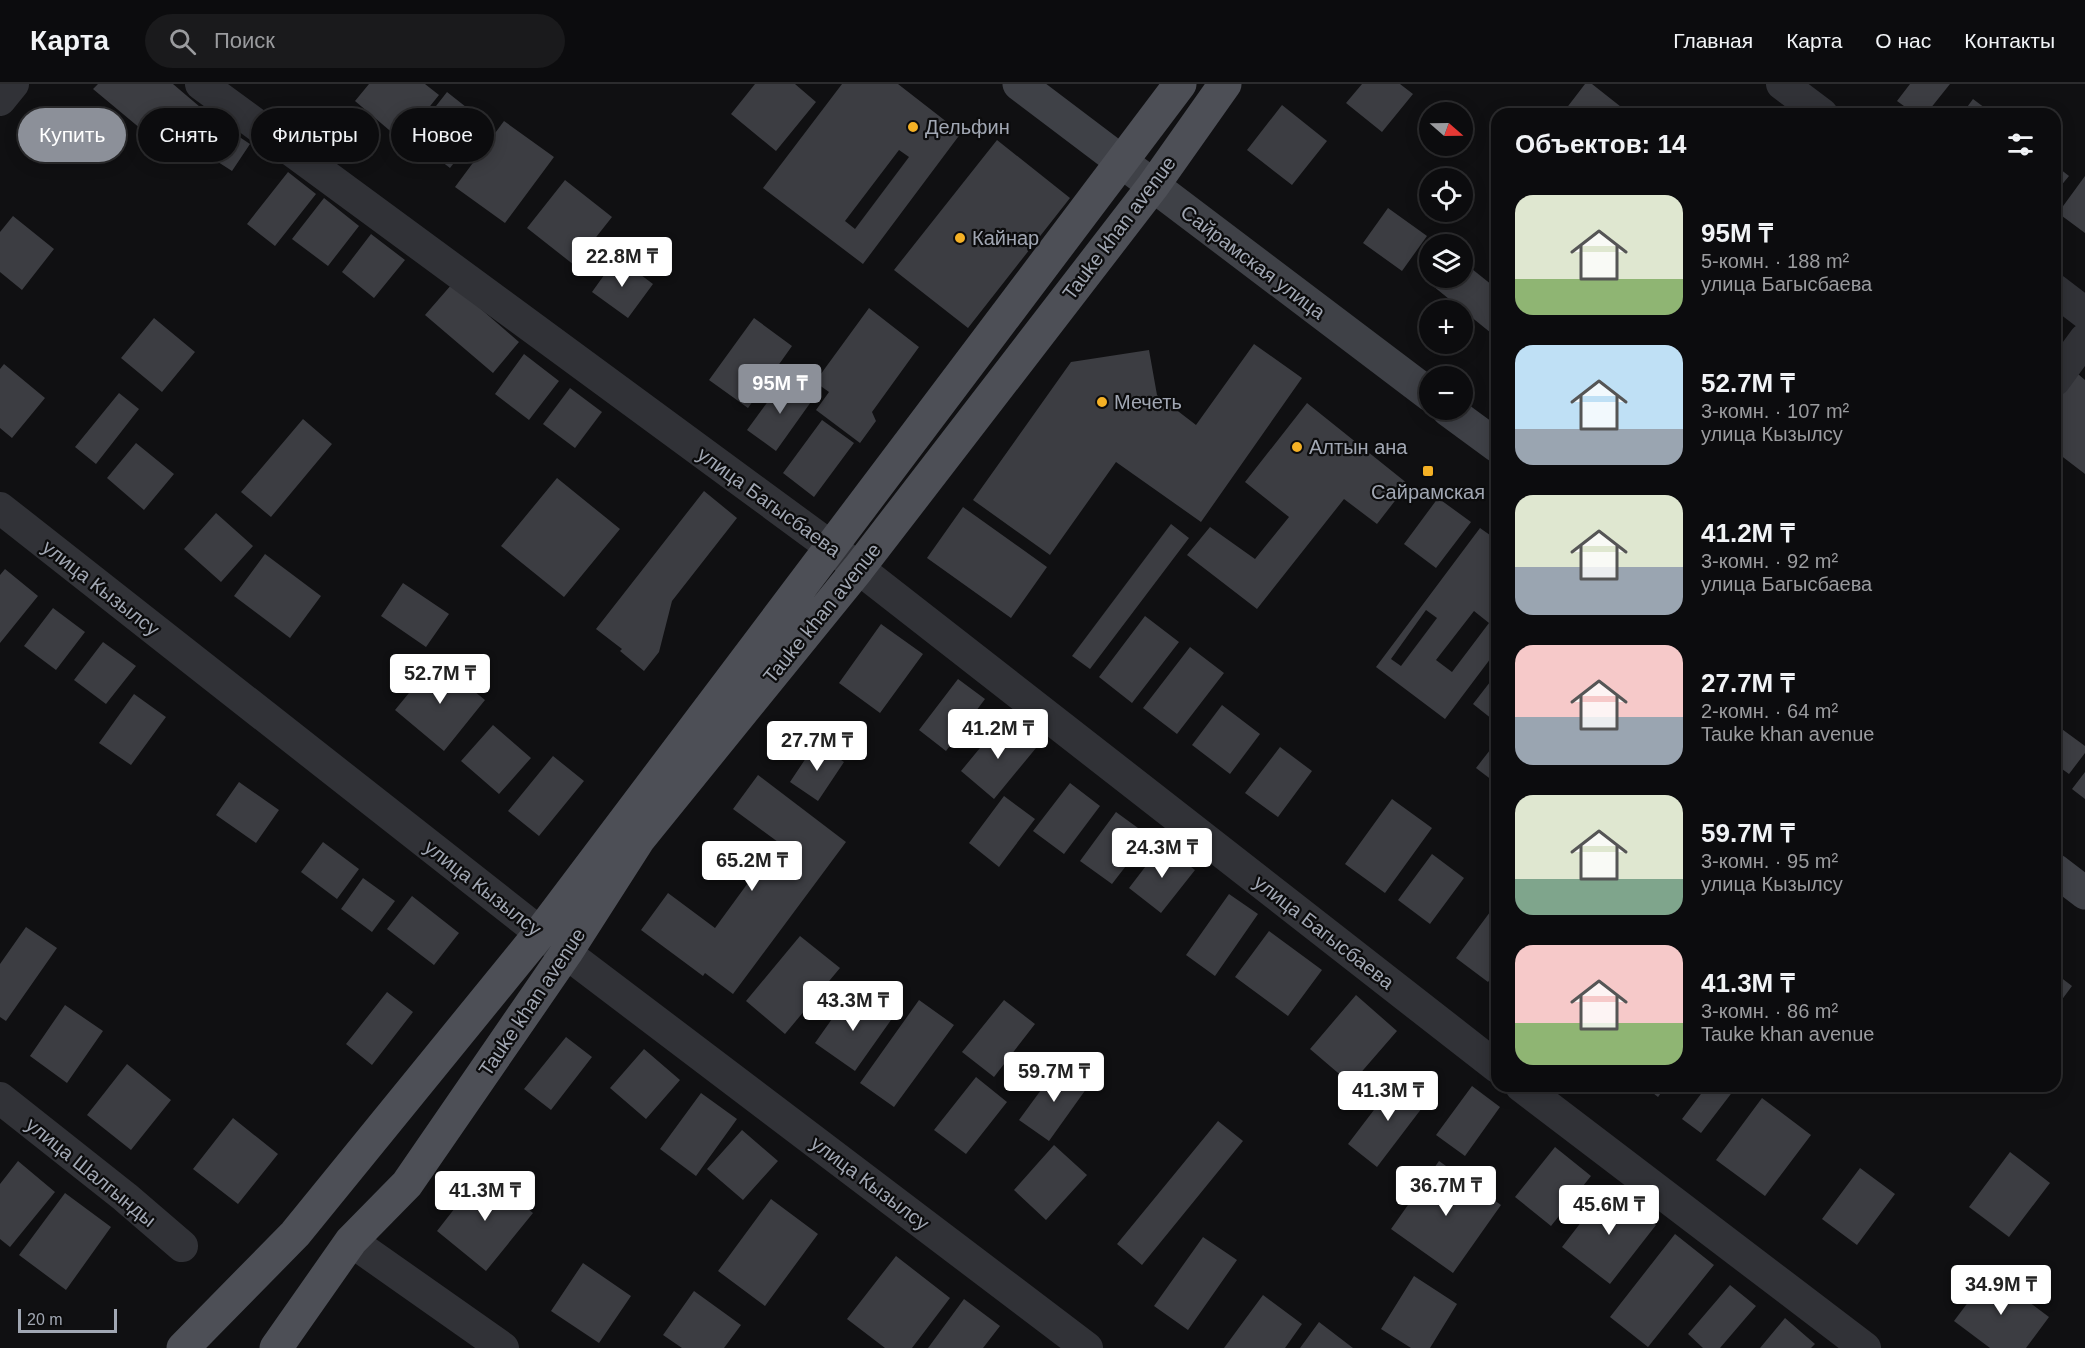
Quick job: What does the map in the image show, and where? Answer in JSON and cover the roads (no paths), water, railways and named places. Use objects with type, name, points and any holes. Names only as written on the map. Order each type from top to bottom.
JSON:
[{"type":"main road","name":"Сайрамская улица","points":[[1020,84],[1419,387]]},
{"type":"main road","name":"Tauke khan avenue","points":[[183,1348],[295,1234],[532,944],[1180,84]]},
{"type":"main road","name":"Tauke khan avenue","points":[[276,1348],[351,1241],[407,1184],[566,953],[639,839],[858,568],[1153,186],[1225,84]]},
{"type":"main road","points":[[1462,420],[1491,442]]},
{"type":"main road","points":[[2061,875],[2085,893]]},
{"type":"street","points":[[0,100],[13,84]]},
{"type":"street","name":"улица Багысбаева","points":[[201,84],[831,547],[1491,1062]]},
{"type":"street","points":[[1782,84],[1814,108]]},
{"type":"street","points":[[2061,295],[2085,313]]},
{"type":"street","points":[[2061,372],[2085,339]]},
{"type":"street","name":"улица Кызылсу","points":[[0,508],[532,944],[566,953],[1087,1348]]},
{"type":"street","points":[[1533,1092],[1865,1348]]},
{"type":"street","name":"улица Шалгынды","points":[[0,1098],[116,1190],[182,1246]]},
{"type":"street","points":[[351,1241],[503,1348]]},
{"type":"place","name":"Дельфин","points":[[913,127]]},
{"type":"place","name":"Кайнар","points":[[960,238]]},
{"type":"place","name":"Мечеть","points":[[1102,402]]},
{"type":"place","name":"Алтын ана","points":[[1297,447]]},
{"type":"place","name":"Сайрамская","points":[[1428,471]]}]
